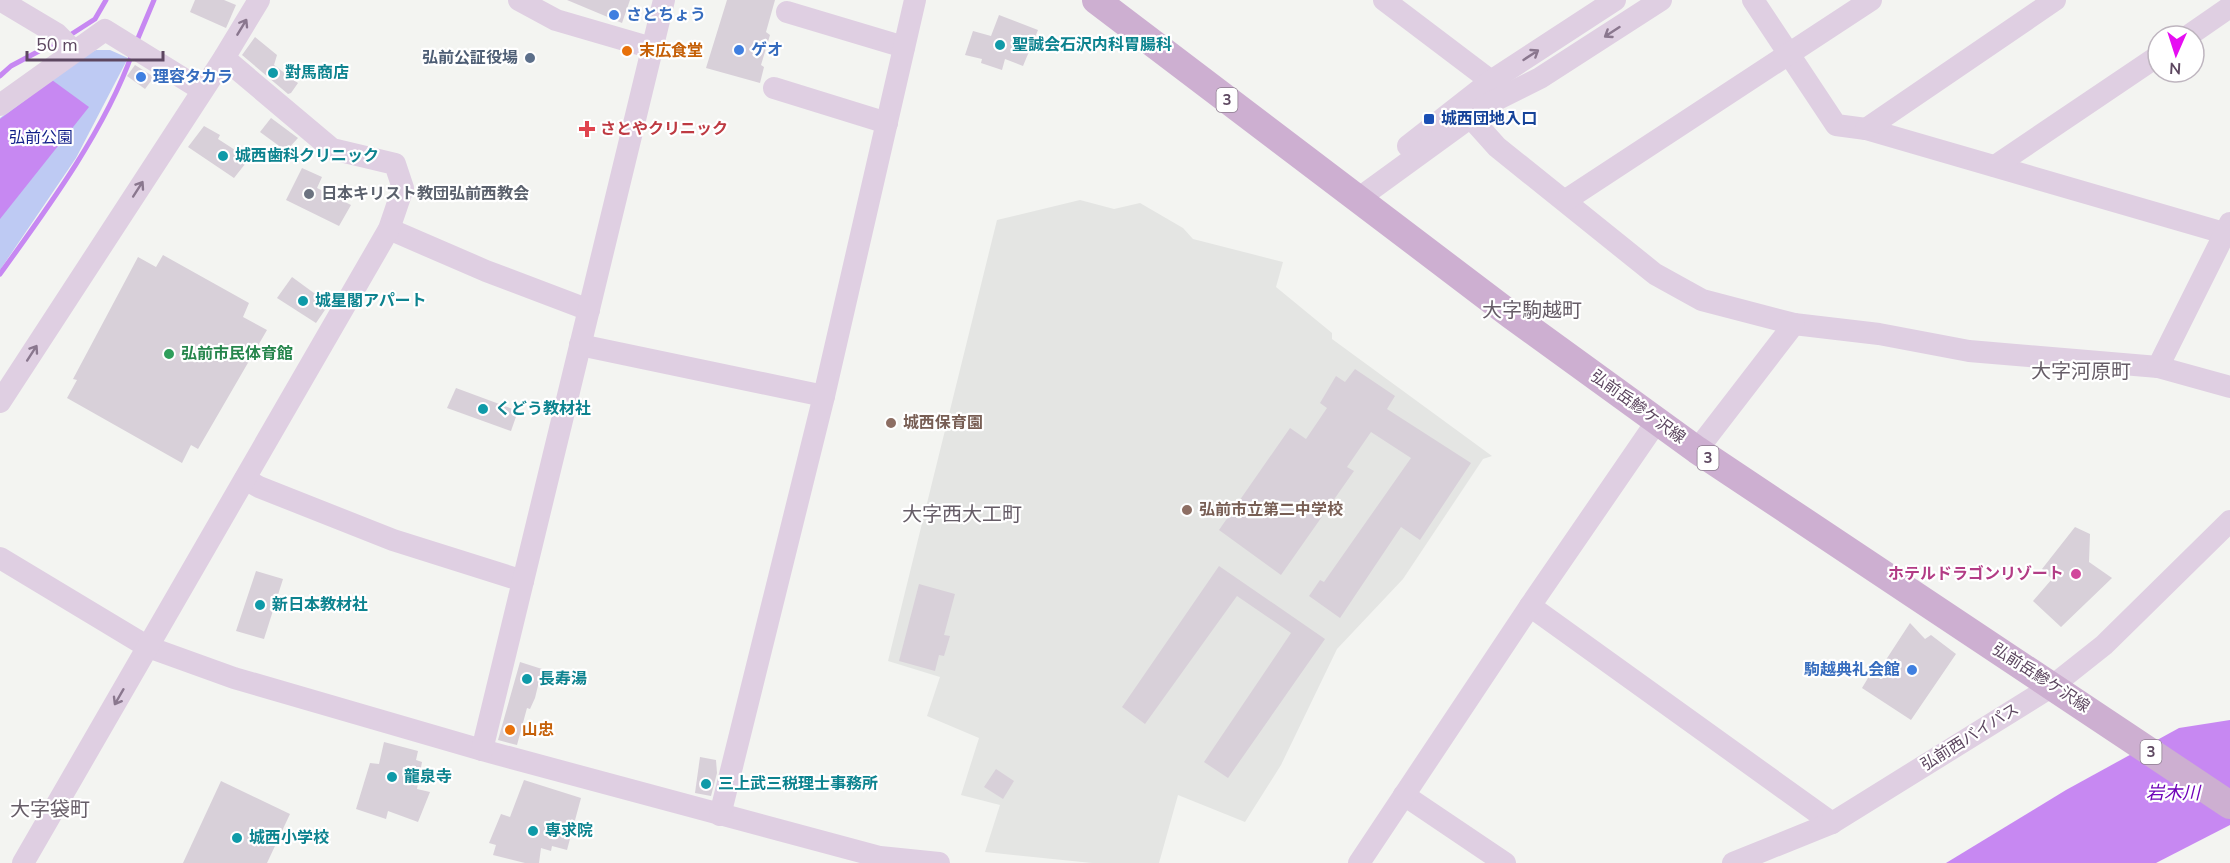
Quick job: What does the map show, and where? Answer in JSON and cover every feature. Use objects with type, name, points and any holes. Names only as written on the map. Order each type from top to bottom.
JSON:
[{"type":"main road","name":"弘前岳鰺ケ沢線","points":[[1096,0],[1358,199],[1697,450],[2230,805]]},
{"type":"street","points":[[0,0],[57,34],[74,51]]},
{"type":"street","points":[[0,402],[224,58],[259,0]]},
{"type":"street","points":[[519,0],[556,20],[652,48]]},
{"type":"street","points":[[482,750],[664,0]]},
{"type":"street","points":[[720,815],[824,396],[915,0]]},
{"type":"street","points":[[1358,199],[1384,165],[1491,81],[1615,0]]},
{"type":"street","points":[[1358,199],[1490,103],[1540,78],[1661,0]]},
{"type":"street","points":[[1753,0],[1836,125],[1866,129],[2227,228],[2158,367]]},
{"type":"street","points":[[1566,200],[1871,0]]},
{"type":"street","points":[[1866,129],[2055,0]]},
{"type":"street","points":[[1393,2],[1491,81]]},
{"type":"street","points":[[2205,24],[2223,11]]},
{"type":"street","points":[[787,12],[904,47]]},
{"type":"street","points":[[0,105],[105,30],[202,90]]},
{"type":"street","points":[[23,863],[389,229],[403,188],[395,164],[332,149],[224,58]]},
{"type":"street","points":[[1995,166],[2146,64]]},
{"type":"street","points":[[774,88],[887,123]]},
{"type":"street","points":[[1472,118],[1497,147],[1566,200],[1655,274],[1702,300],[1794,324],[1879,333],[1969,351],[2158,367],[2230,387]]},
{"type":"street","points":[[389,229],[589,310]]},
{"type":"street","points":[[1697,450],[1794,324]]},
{"type":"street","points":[[580,345],[824,396]]},
{"type":"street","points":[[1359,863],[1530,606],[1657,421]]},
{"type":"street","points":[[245,479],[259,487],[393,540],[523,581]]},
{"type":"street","name":"弘前西バイパス","points":[[1733,863],[1832,823],[2061,693],[2104,645],[2230,520]]},
{"type":"street","points":[[0,558],[148,647],[234,678],[482,750],[879,857],[939,863]]},
{"type":"street","points":[[1530,606],[1832,823]]},
{"type":"street","points":[[1404,795],[1504,863]]},
{"type":"shaded area","name":"弘前市立第二中学校","points":[[1080,200],[1114,209],[1140,203],[1183,228],[1193,239],[1283,262],[1276,287],[1332,333],[1332,339],[1492,456],[1483,459],[1403,579],[1337,649],[1281,765],[1245,822],[1178,795],[1159,863],[1092,863],[985,852],[1000,805],[961,795],[979,738],[927,716],[940,677],[888,661],[997,220]]},
{"type":"green space","name":"弘前公園","points":[[96,50],[110,50],[128,58],[76,158],[0,270],[0,118],[79,59]]},
{"type":"water","points":[[52,80],[89,107],[0,219],[0,119]]},
{"type":"water","name":"岩木川","points":[[2230,720],[2230,825],[2156,863],[1946,863],[2066,790],[2179,728]]},
{"type":"building","points":[[195,0],[224,0],[236,5],[226,28],[190,12]]},
{"type":"building","name":"さとちょう","points":[[567,0],[630,0],[622,23]]},
{"type":"building","name":"ゲオ","points":[[727,0],[775,0],[766,32],[770,35],[761,65],[764,67],[760,83],[706,68]]},
{"type":"building","name":"聖誠会石沢内科胃腸科","points":[[999,15],[1038,30],[1023,66],[1005,59],[1002,70],[981,63],[982,59],[965,55],[973,31],[991,36]]},
{"type":"building","name":"對馬商店","points":[[255,37],[277,55],[274,65],[298,83],[291,93],[288,94],[242,55]]},
{"type":"building","name":"理容タカラ","points":[[135,65],[154,77],[145,89],[127,76]]},
{"type":"building","points":[[271,118],[298,138],[286,151],[260,132]]},
{"type":"building","name":"城西歯科クリニック","points":[[204,126],[220,135],[218,139],[249,159],[234,178],[188,147]]},
{"type":"building","name":"日本キリスト教団弘前西教会","points":[[302,168],[322,177],[317,188],[351,205],[339,226],[286,200]]},
{"type":"building","name":"弘前市民体育館","points":[[163,255],[249,303],[243,317],[267,330],[198,449],[191,445],[182,463],[67,398],[77,380],[73,379],[138,257],[156,267]]},
{"type":"building","name":"城星閣アパート","points":[[292,277],[329,304],[316,323],[277,298]]},
{"type":"building","points":[[1355,369],[1395,396],[1387,409],[1471,463],[1420,540],[1401,527],[1340,618],[1309,596],[1320,580],[1324,582],[1411,458],[1371,432],[1347,467],[1354,471],[1281,575],[1219,530],[1290,428],[1306,439],[1327,408],[1320,403],[1336,376],[1345,382]]},
{"type":"building","name":"くどう教材社","points":[[456,388],[518,411],[511,431],[447,408]]},
{"type":"building","name":"ホテルドラゴンリゾート","points":[[2075,527],[2090,534],[2089,562],[2112,578],[2061,627],[2033,601],[2052,579],[2042,569]]},
{"type":"building","points":[[1219,566],[1325,639],[1228,778],[1204,762],[1291,633],[1237,596],[1145,724],[1122,707]]},
{"type":"building","name":"新日本教材社","points":[[256,571],[283,579],[264,639],[236,631]]},
{"type":"building","points":[[919,584],[955,594],[944,635],[950,636],[944,656],[939,655],[935,671],[899,661]]},
{"type":"building","name":"駒越典礼会館","points":[[1910,623],[1925,639],[1931,635],[1956,654],[1911,720],[1862,688],[1874,668],[1878,672]]},
{"type":"building","points":[[520,662],[542,669],[535,698],[530,709],[527,708],[517,745],[498,740]]},
{"type":"building","name":"龍泉寺","points":[[384,742],[418,751],[416,760],[422,762],[417,789],[430,792],[418,822],[388,811],[386,819],[356,809],[370,763],[379,764]]},
{"type":"building","name":"三上武三税理士事務所","points":[[700,757],[716,760],[717,773],[711,796],[695,793]]},
{"type":"building","points":[[996,769],[1014,781],[1003,799],[984,787]]},
{"type":"building","name":"専求院","points":[[524,780],[581,798],[567,850],[552,846],[551,851],[541,848],[539,863],[525,863],[493,855],[496,845],[489,843],[501,814],[510,817]]},
{"type":"building","name":"城西小学校","points":[[221,781],[290,814],[267,863],[183,863]]},
{"type":"waterway","points":[[67,37],[95,19],[106,0]]},
{"type":"waterway","points":[[136,43],[154,0]]},
{"type":"waterway","points":[[0,76],[11,66],[56,42]]},
{"type":"waterway","points":[[0,274],[91,140],[121,83],[132,54]]},
{"type":"place","name":"さとちょう","points":[[614,15]]},
{"type":"place","name":"聖誠会石沢内科胃腸科","points":[[1000,45]]},
{"type":"place","name":"ゲオ","points":[[739,50]]},
{"type":"place","name":"末広食堂","points":[[627,51]]},
{"type":"place","name":"弘前公証役場","points":[[530,58]]},
{"type":"place","name":"對馬商店","points":[[273,73]]},
{"type":"place","name":"理容タカラ","points":[[141,77]]},
{"type":"place","name":"城西団地入口","points":[[1429,119]]},
{"type":"place","name":"さとやクリニック","points":[[587,129]]},
{"type":"place","name":"城西歯科クリニック","points":[[223,156]]},
{"type":"place","name":"日本キリスト教団弘前西教会","points":[[309,194]]},
{"type":"place","name":"城星閣アパート","points":[[303,301]]},
{"type":"place","name":"弘前市民体育館","points":[[169,354]]},
{"type":"place","name":"くどう教材社","points":[[483,409]]},
{"type":"place","name":"城西保育園","points":[[891,423]]},
{"type":"place","name":"弘前市立第二中学校","points":[[1187,510]]},
{"type":"place","name":"ホテルドラゴンリゾート","points":[[2076,574]]},
{"type":"place","name":"新日本教材社","points":[[260,605]]},
{"type":"place","name":"駒越典礼会館","points":[[1912,670]]},
{"type":"place","name":"長寿湯","points":[[527,679]]},
{"type":"place","name":"山忠","points":[[510,730]]},
{"type":"place","name":"龍泉寺","points":[[392,777]]},
{"type":"place","name":"三上武三税理士事務所","points":[[706,784]]},
{"type":"place","name":"専求院","points":[[533,831]]},
{"type":"place","name":"城西小学校","points":[[237,838]]},
{"type":"district","name":"大字駒越町","points":[[1532,310]]},
{"type":"district","name":"大字河原町","points":[[2081,371]]},
{"type":"district","name":"大字西大工町","points":[[962,514]]},
{"type":"district","name":"大字袋町","points":[[50,809]]}]
